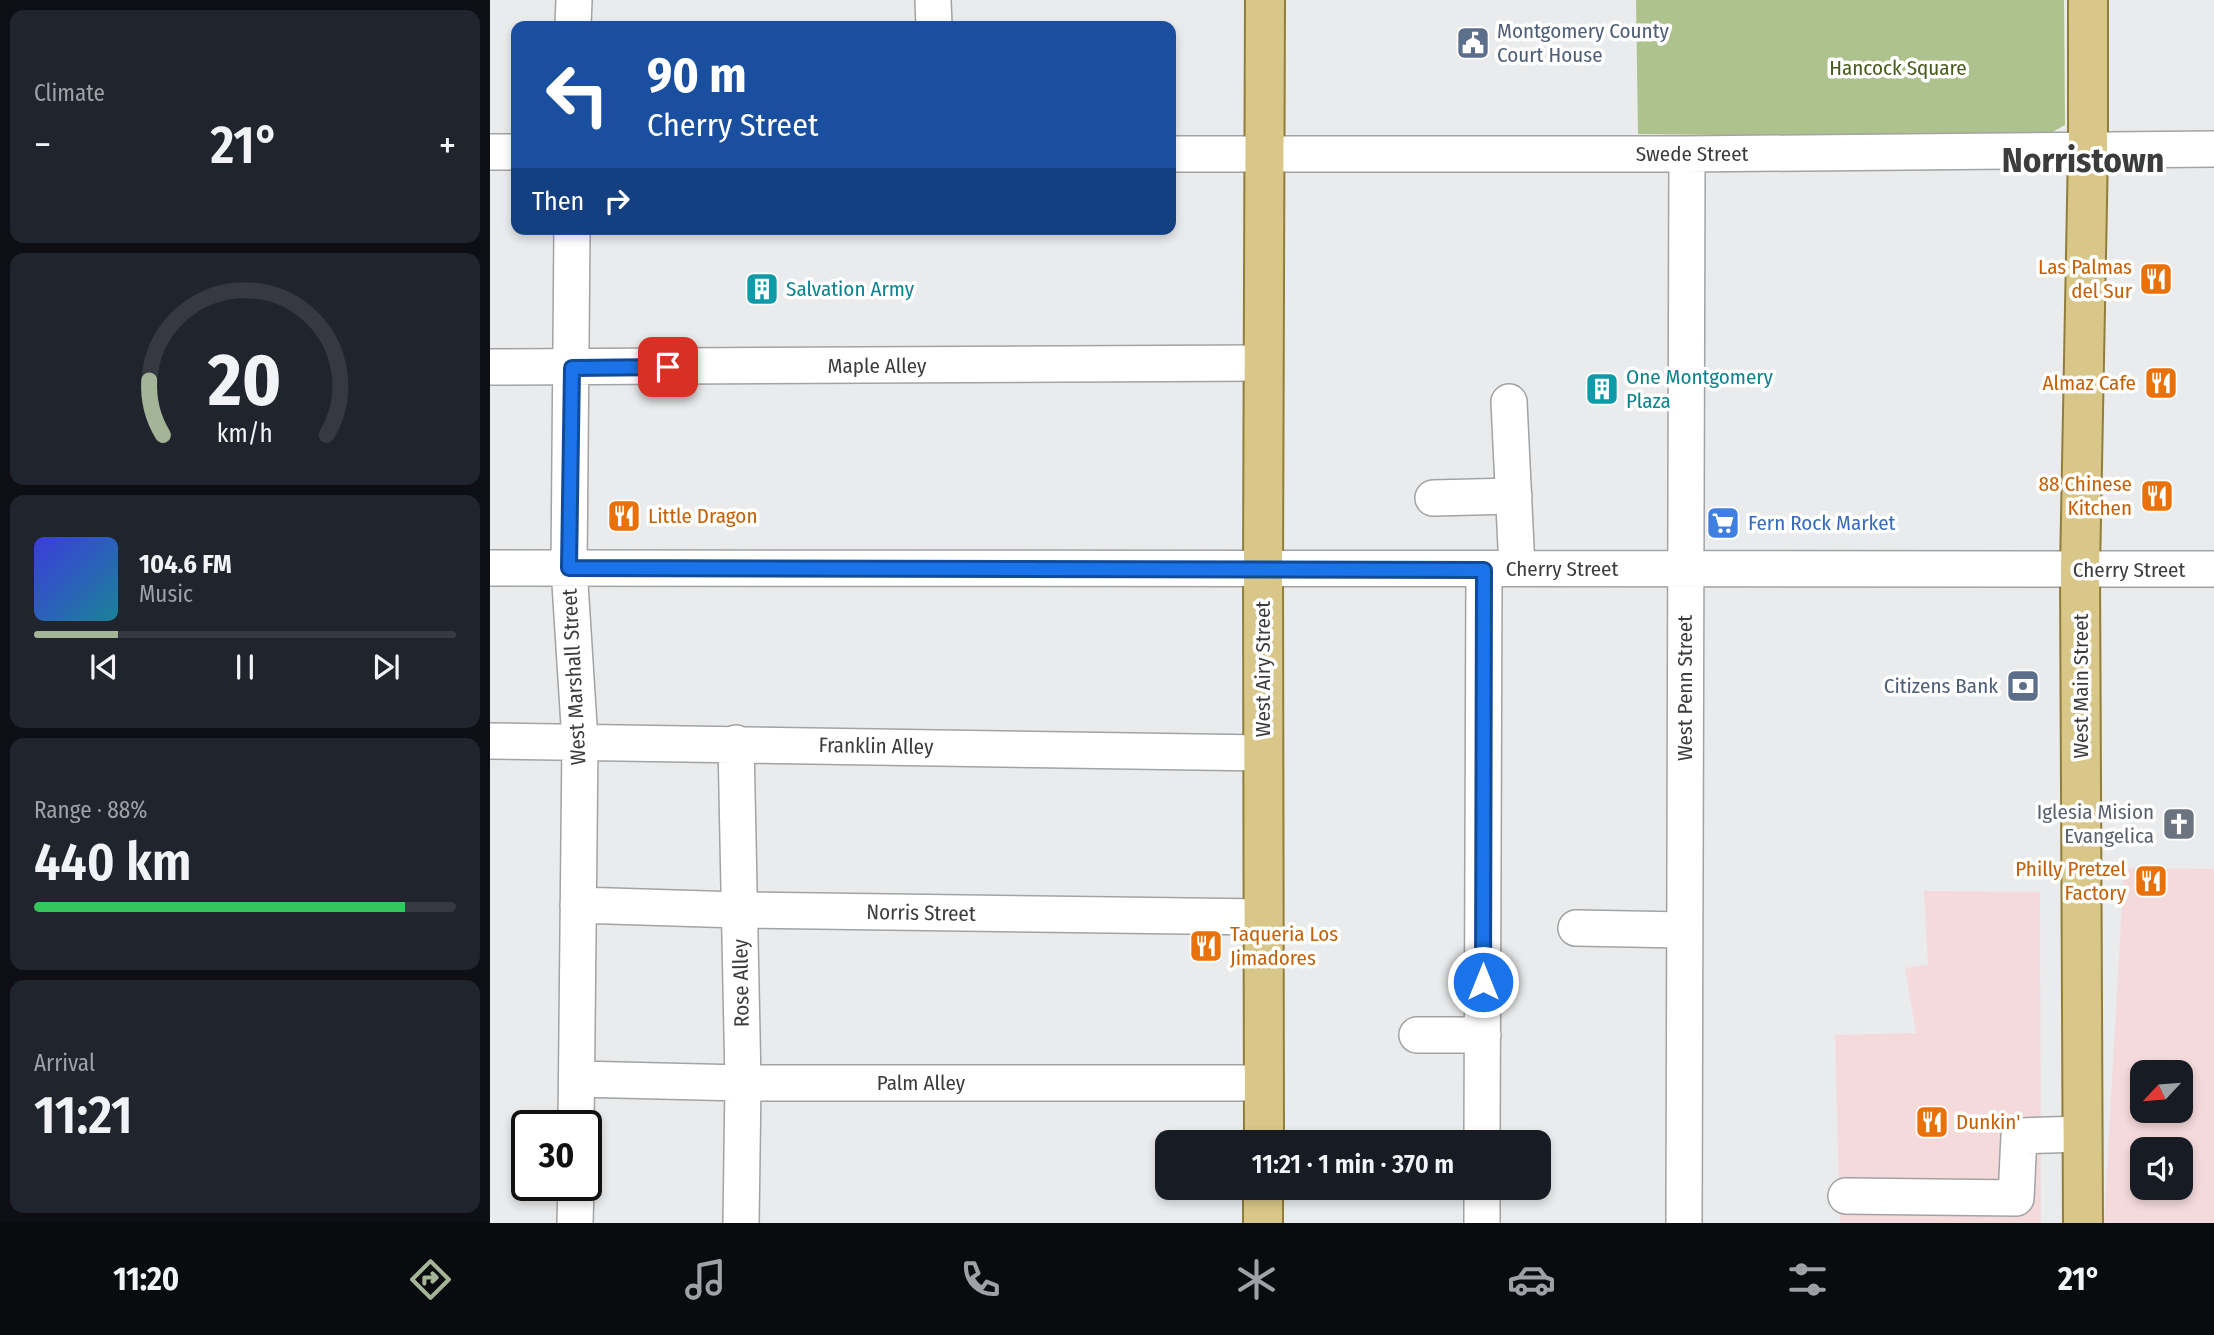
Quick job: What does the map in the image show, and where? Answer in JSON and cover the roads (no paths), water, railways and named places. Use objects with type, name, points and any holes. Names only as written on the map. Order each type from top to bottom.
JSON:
[{"type":"main road","name":"West Airy Street","points":[[1264,1130],[1265,0]]},
{"type":"main road","name":"West Main Street","points":[[2083,1223],[2080,570],[2088,0]]},
{"type":"main road","points":[[1263,1200],[1263,1223]]},
{"type":"street","points":[[573,21],[574,0]]},
{"type":"street","points":[[933,0],[934,21]]},
{"type":"street","name":"Swede Street","points":[[1176,154],[1687,154],[2214,149]]},
{"type":"street","points":[[490,152],[511,152]]},
{"type":"street","name":"West Penn Street","points":[[1684,1223],[1687,154]]},
{"type":"street","name":"West Marshall Street","points":[[572,235],[569,568],[580,741],[576,1110]]},
{"type":"street","name":"Maple Alley","points":[[490,367],[1263,363]]},
{"type":"street","points":[[1482,1130],[1483,1035],[1500,569],[1514,496],[1509,402]]},
{"type":"street","points":[[1433,498],[1514,496]]},
{"type":"street","name":"Cherry Street","points":[[490,568],[1685,571],[2214,569]]},
{"type":"street","name":"Franklin Alley","points":[[490,741],[1263,752]]},
{"type":"street","name":"Rose Alley","points":[[736,743],[743,1083],[741,1223]]},
{"type":"street","name":"Norris Street","points":[[579,905],[739,910],[1263,917]]},
{"type":"street","points":[[1576,928],[1684,930]]},
{"type":"street","points":[[1417,1035],[1483,1035]]},
{"type":"street","name":"Palm Alley","points":[[577,1079],[743,1083],[1265,1083]]},
{"type":"street","points":[[1846,1196],[1901,1211],[2016,1198],[2019,1136],[2082,1134]]},
{"type":"street","points":[[1482,1200],[1482,1223]]},
{"type":"street","points":[[575,1223],[576,1201]]},
{"type":"place","name":"Montgomery County Court House","points":[[1473,43]]},
{"type":"place","name":"Las Palmas del Sur","points":[[2156,279]]},
{"type":"place","name":"Salvation Army","points":[[762,289]]},
{"type":"place","name":"Almaz Cafe","points":[[2161,383]]},
{"type":"place","name":"One Montgomery Plaza","points":[[1602,389]]},
{"type":"place","name":"88 Chinese Kitchen","points":[[2157,496]]},
{"type":"place","name":"Little Dragon","points":[[624,516]]},
{"type":"place","name":"Fern Rock Market","points":[[1723,523]]},
{"type":"place","name":"Citizens Bank","points":[[2023,686]]},
{"type":"place","name":"Iglesia Mision Evangelica","points":[[2179,824]]},
{"type":"place","name":"Philly Pretzel Factory","points":[[2151,881]]},
{"type":"place","name":"Taqueria Los Jimadores","points":[[1206,946]]},
{"type":"place","name":"Dunkin'","points":[[1932,1122]]},
{"type":"district","name":"Norristown","points":[[2083,160]]},
{"type":"park label","name":"Hancock Square","points":[[1898,68]]}]
